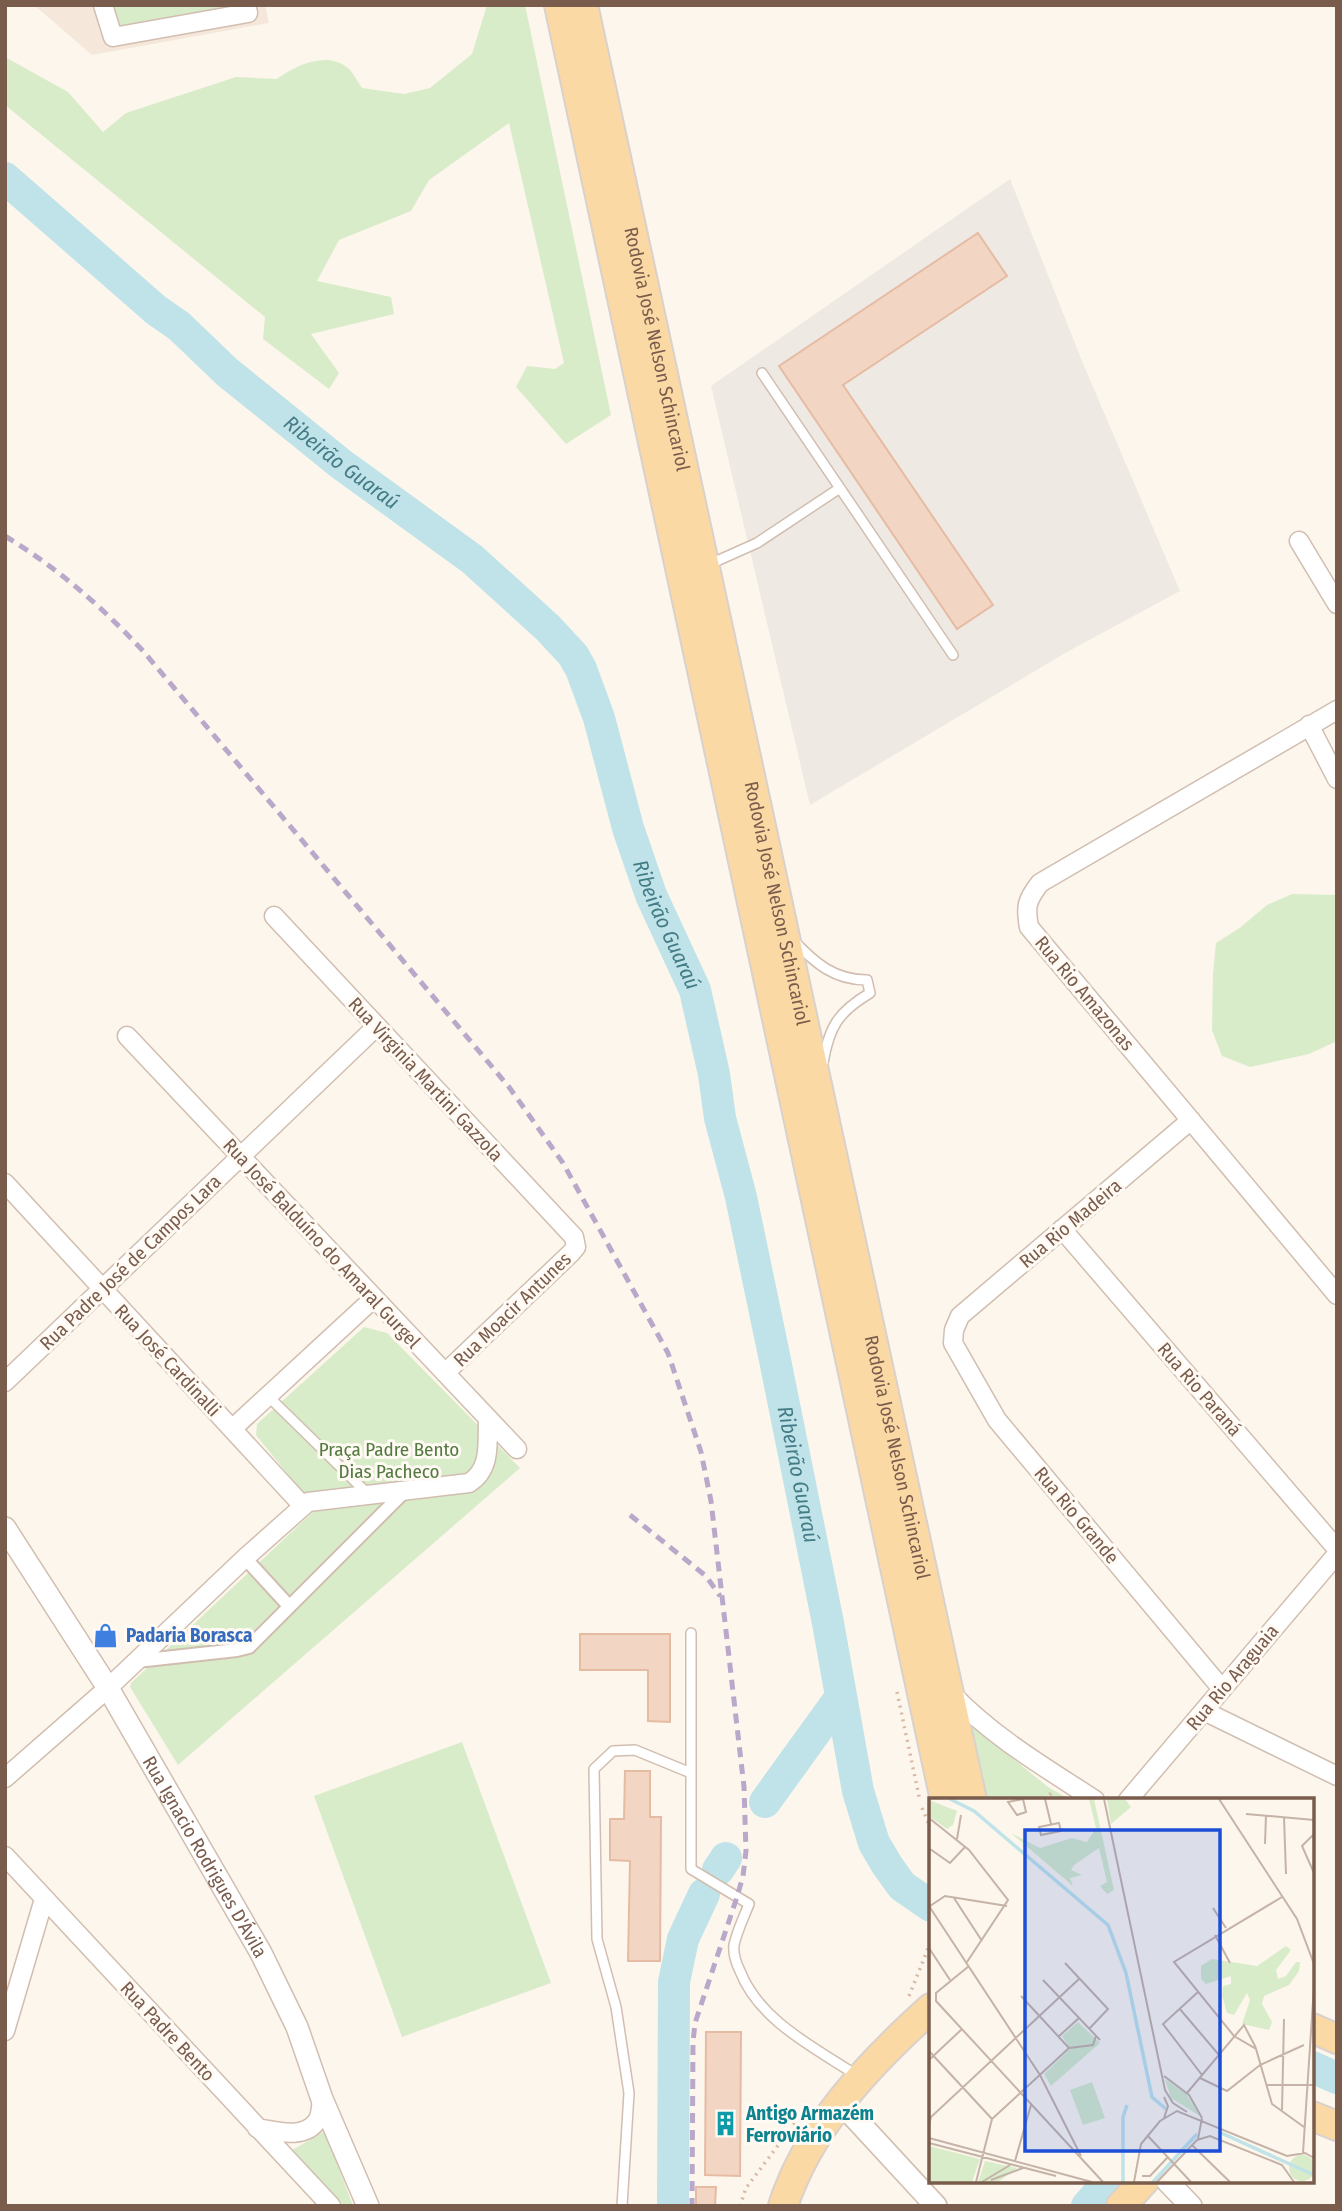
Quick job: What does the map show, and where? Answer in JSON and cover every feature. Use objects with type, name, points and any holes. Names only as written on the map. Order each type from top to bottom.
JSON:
[{"type":"main road","name":"Rodovia José Nelson Schincariol","points":[[559,5],[945,1798]]},
{"type":"main road","name":"Rodovia José Nelson Schincariol","points":[[583,5],[972,1798]]},
{"type":"main road","points":[[783,2205],[799,2165],[839,2102],[929,2010]]},
{"type":"main road","points":[[1314,2029],[1337,2039]]},
{"type":"main road","points":[[1314,2117],[1337,2126]]},
{"type":"main road","points":[[1121,2206],[1142,2183]]},
{"type":"street","points":[[103,5],[113,37],[248,13],[246,5]]},
{"type":"street","points":[[1299,541],[1337,604]]},
{"type":"street","name":"Rua Rio Amazonas","points":[[1337,710],[1040,883],[1029,897],[1027,913],[1030,927],[1337,1295]]},
{"type":"street","points":[[1309,725],[1337,779]]},
{"type":"street","name":"Rua Virginia Martini Gazzola","points":[[274,916],[572,1234],[576,1243]]},
{"type":"street","name":"Rua Padre José de Campos Lara","points":[[5,1382],[377,1026]]},
{"type":"street","name":"Rua José Balduíno do Amaral Gurgel","points":[[127,1036],[517,1450]]},
{"type":"street","name":"Rua Rio Madeira","points":[[954,1330],[960,1316],[1191,1120]]},
{"type":"street","name":"Rua José Cardinalli","points":[[5,1183],[303,1506]]},
{"type":"street","name":"Rua Rio Paraná","points":[[1062,1229],[1337,1552]]},
{"type":"street","name":"Rua Moacir Antunes","points":[[445,1373],[571,1253],[576,1243]]},
{"type":"street","points":[[232,1429],[374,1298]]},
{"type":"street","name":"Rua Rio Grande","points":[[954,1330],[953,1343],[998,1420],[1222,1689]]},
{"type":"street","points":[[5,1778],[108,1688],[308,1502],[469,1483],[478,1478],[485,1466],[488,1418]]},
{"type":"street","points":[[137,1661],[248,1647],[407,1490]]},
{"type":"street","name":"Rua Ignacio Rodrigues D'Ávila","points":[[5,1528],[108,1688],[261,1953],[297,2027],[322,2099],[368,2206]]},
{"type":"street","name":"Rua Rio Araguaia","points":[[1130,1798],[1337,1552]]},
{"type":"street","points":[[245,1558],[289,1606]]},
{"type":"street","points":[[947,1688],[971,1714],[998,1735],[1092,1798]]},
{"type":"street","points":[[1204,1711],[1337,1776]]},
{"type":"street","name":"Rua Padre Bento","points":[[5,1856],[331,2206]]},
{"type":"street","points":[[5,2031],[44,1899]]},
{"type":"street","points":[[257,2128],[287,2133],[306,2131],[318,2120],[322,2099]]},
{"type":"street","points":[[839,2102],[936,2206]]},
{"type":"street","points":[[1169,2183],[1191,2206]]},
{"type":"lane","points":[[762,373],[953,654]]},
{"type":"lane","points":[[705,566],[757,543],[840,488]]},
{"type":"lane","points":[[784,930],[812,959],[828,971],[847,978],[867,980],[870,993],[843,1012],[831,1029],[818,1089]]},
{"type":"lane","points":[[268,1396],[368,1494]]},
{"type":"lane","points":[[691,1633],[691,1869],[749,1904],[734,1945],[735,1960],[746,1986],[759,2005],[774,2020],[862,2078]]},
{"type":"lane","points":[[622,2206],[629,2093],[617,2007],[597,1939],[594,1769],[613,1751],[635,1750],[691,1773]]},
{"type":"path","points":[[1050,1794],[1051,1798]]},
{"type":"shaded area","points":[[34,5],[265,5],[269,23],[92,55]]},
{"type":"shaded area","points":[[1010,179],[1082,361],[1180,591],[1067,652],[810,805],[711,386]]},
{"type":"green space","points":[[110,5],[239,5],[239,10],[117,31]]},
{"type":"green space","points":[[487,5],[525,5],[611,415],[566,444],[516,387],[527,366],[555,369],[564,363],[509,123],[429,180],[411,211],[339,240],[317,281],[391,297],[394,314],[311,334],[339,373],[329,389],[263,339],[265,317],[5,105],[5,57],[68,92],[103,132],[126,113],[236,77],[277,79],[293,69],[322,60],[341,63],[349,69],[362,88],[404,94],[430,88],[472,54]]},
{"type":"green space","points":[[1292,894],[1337,895],[1337,1041],[1309,1054],[1250,1067],[1222,1056],[1212,1030],[1216,943],[1241,927],[1267,905]]},
{"type":"green space","name":"Praça Padre Bento Dias Pacheco","points":[[364,1327],[387,1333],[520,1468],[178,1765],[130,1687],[131,1683],[316,1509],[256,1435],[257,1424]]},
{"type":"green space","points":[[964,1719],[1048,1787],[1067,1798],[981,1798]]},
{"type":"green space","points":[[462,1742],[551,1983],[402,2037],[314,1796]]},
{"type":"green space","points":[[325,2131],[353,2206],[344,2206],[289,2152]]},
{"type":"building","points":[[978,233],[1007,276],[843,385],[993,605],[957,629],[779,366]]},
{"type":"building","points":[[580,1634],[670,1634],[670,1722],[648,1721],[648,1670],[580,1670]]},
{"type":"building","points":[[625,1771],[650,1771],[650,1817],[661,1817],[660,1961],[628,1961],[630,1861],[610,1860],[610,1819],[624,1819]]},
{"type":"building","name":"Antigo Armazém Ferroviário","points":[[706,2032],[741,2032],[740,2176],[705,2175]]},
{"type":"building","points":[[696,2187],[716,2187],[715,2206],[696,2206]]},
{"type":"waterway","name":"Ribeirão Guaraú","points":[[5,178],[156,310],[179,326],[227,372],[341,464],[472,559],[548,628],[573,655],[581,669],[599,718],[628,828],[651,895],[695,990],[714,1074],[720,1118],[741,1197],[774,1355],[828,1623],[858,1791],[874,1843],[887,1865],[902,1886],[929,1905]]},
{"type":"waterway","points":[[765,1802],[840,1698]]},
{"type":"waterway","points":[[718,1870],[726,1858]]},
{"type":"waterway","points":[[673,2206],[674,1982],[683,1939],[704,1894]]},
{"type":"waterway","name":"Ribeirão Guaraú","points":[[1314,2068],[1337,2078]]},
{"type":"waterway","points":[[1087,2206],[1107,2183]]},
{"type":"railway","points":[[5,536],[79,589],[144,652],[509,1087],[563,1163],[668,1353],[701,1452],[711,1501],[744,1787],[746,1851],[737,1897],[695,2023],[692,2206]]},
{"type":"railway","points":[[630,1515],[706,1576],[720,1596]]},
{"type":"place","name":"Padaria Borasca","points":[[106,1635]]},
{"type":"place","name":"Antigo Armazém Ferroviário","points":[[726,2124]]}]
